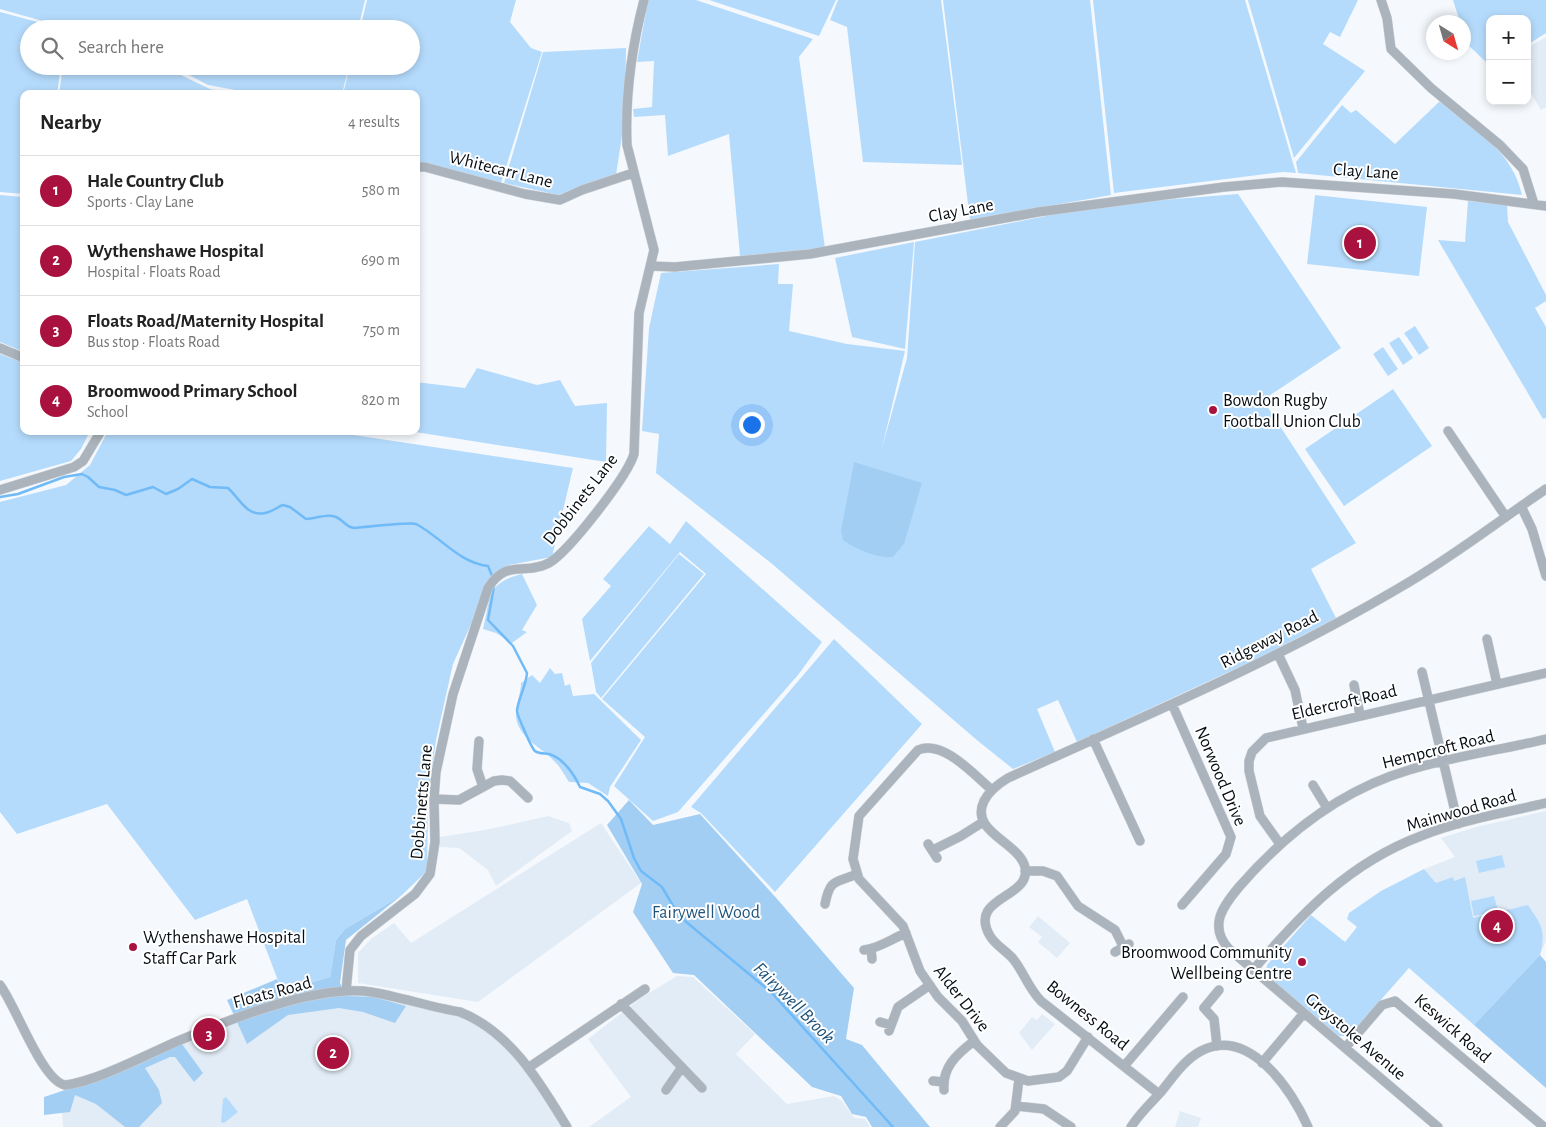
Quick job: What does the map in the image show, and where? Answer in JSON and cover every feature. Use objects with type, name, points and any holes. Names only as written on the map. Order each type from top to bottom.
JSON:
[{"type":"street","points":[[644,0],[634,38],[626,128],[629,159],[652,235],[654,250],[651,266]]},
{"type":"street","points":[[1381,0],[1387,18],[1391,49],[1431,88],[1500,145],[1522,169],[1534,204]]},
{"type":"street","name":"Whitecarr Lane","points":[[420,167],[525,194],[560,200],[582,190],[633,173]]},
{"type":"street","name":"Clay Lane","points":[[651,266],[675,267],[810,254],[1048,210],[1224,186],[1282,182],[1454,194],[1546,206]]},
{"type":"street","name":"Dobbinets Lane","points":[[488,588],[496,576],[506,570],[536,567],[556,558],[613,490],[631,463],[634,454],[639,313],[651,266]]},
{"type":"street","points":[[0,348],[20,356]]},
{"type":"street","points":[[1448,431],[1506,517]]},
{"type":"street","points":[[0,490],[74,467],[83,461],[98,435]]},
{"type":"street","name":"Ridgeway Road","points":[[992,790],[1008,778],[1278,654],[1410,582],[1546,489]]},
{"type":"street","points":[[1521,506],[1531,525],[1546,576]]},
{"type":"street","name":"Dobbinetts Lane","points":[[346,991],[350,950],[361,936],[415,894],[424,885],[430,874],[435,842],[434,799],[436,772],[453,694],[464,658],[474,638],[488,588]]},
{"type":"street","points":[[1487,638],[1497,684]]},
{"type":"street","points":[[1278,654],[1295,690],[1303,728]]},
{"type":"street","points":[[1422,671],[1458,824]]},
{"type":"street","name":"Eldercroft Road","points":[[1280,844],[1266,826],[1258,811],[1249,761],[1255,748],[1266,738],[1546,673]]},
{"type":"street","points":[[1354,684],[1360,715]]},
{"type":"street","name":"Norwood Drive","points":[[1172,704],[1231,837],[1228,850],[1222,859],[1182,905]]},
{"type":"street","points":[[1093,739],[1140,840]]},
{"type":"street","name":"Hempcroft Road","points":[[1253,970],[1223,942],[1218,928],[1219,915],[1227,901],[1280,844],[1327,808],[1381,780],[1444,761],[1546,739]]},
{"type":"street","points":[[479,740],[477,770],[483,787]]},
{"type":"street","name":"Alder Drive","points":[[992,790],[944,751],[930,747],[918,750],[859,816],[853,852],[857,874],[866,888],[902,923],[920,971],[940,1000],[963,1023],[974,1041],[1004,1072],[1019,1079]]},
{"type":"street","points":[[434,799],[459,800],[494,781],[510,781],[528,798]]},
{"type":"street","points":[[1312,785],[1327,808]]},
{"type":"street","points":[[992,790],[982,806],[983,822],[1019,857],[1025,871],[1047,872],[1057,876],[1078,906],[1115,930],[1122,947]]},
{"type":"street","name":"Mainwood Road","points":[[1253,970],[1300,916],[1342,880],[1400,845],[1458,824],[1546,804]]},
{"type":"street","points":[[933,850],[983,822]]},
{"type":"street","name":"Bowness Road","points":[[1025,871],[1025,878],[1018,888],[1000,898],[991,906],[986,918],[987,932],[995,943],[1015,961],[1038,997],[1159,1094]]},
{"type":"street","points":[[823,899],[832,883],[857,874]]},
{"type":"street","points":[[872,960],[867,950],[881,947],[891,939],[906,933]]},
{"type":"street","name":"Greystoke Avenue","points":[[1253,970],[1438,1127]]},
{"type":"street","name":"Floats Road","points":[[0,985],[9,997],[45,1070],[55,1080],[65,1085],[109,1071],[187,1038],[264,1009],[346,991],[370,992],[473,1018],[496,1033],[536,1077],[567,1127]]},
{"type":"street","points":[[880,1022],[890,1028],[898,1007],[930,985]]},
{"type":"street","points":[[528,1068],[645,989]]},
{"type":"street","points":[[1217,1046],[1213,1017],[1204,1008],[1219,990]]},
{"type":"street","points":[[1125,1065],[1183,997]]},
{"type":"street","name":"Keswick Road","points":[[1345,1048],[1382,1005],[1395,1001],[1544,1127]]},
{"type":"street","points":[[621,1004],[702,1088]]},
{"type":"street","points":[[1262,1063],[1304,1013]]},
{"type":"street","points":[[1000,1127],[1010,1119],[1016,1106],[1019,1079],[1032,1081],[1061,1076],[1069,1068],[1074,1056],[1088,1037]]},
{"type":"street","points":[[934,1081],[944,1086],[954,1058],[974,1041]]},
{"type":"street","points":[[1131,1127],[1192,1057],[1206,1049],[1217,1046],[1239,1048],[1262,1063],[1288,1091],[1308,1127]]},
{"type":"street","points":[[666,1090],[682,1067]]},
{"type":"street","points":[[1016,1106],[1044,1109],[1069,1122]]},
{"type":"shaded area","points":[[0,0],[365,0],[360,20],[39,20],[0,9]]},
{"type":"shaded area","points":[[367,0],[516,0],[510,22],[531,48],[542,52],[501,183],[420,162],[420,90],[344,90],[348,75],[420,75],[420,20],[362,20]]},
{"type":"shaded area","points":[[648,0],[696,0],[813,39],[799,57],[825,248],[740,256],[729,134],[668,156],[665,115],[634,117],[633,109],[652,107],[654,61],[637,62]]},
{"type":"shaded area","points":[[709,0],[836,0],[819,36]]},
{"type":"shaded area","points":[[838,0],[941,0],[962,165],[863,162],[847,27],[830,20]]},
{"type":"shaded area","points":[[943,0],[1090,0],[1111,195],[970,220]]},
{"type":"shaded area","points":[[1093,0],[1245,0],[1296,173],[1283,172],[1114,193]]},
{"type":"shaded area","points":[[1248,0],[1358,0],[1340,37],[1330,32],[1323,44],[1365,71],[1294,158]]},
{"type":"shaded area","points":[[1453,0],[1546,0],[1546,33],[1531,42],[1531,15],[1486,15],[1486,62],[1471,48],[1471,15],[1458,15]]},
{"type":"shaded area","points":[[0,12],[30,20],[20,20],[20,75],[60,75],[58,90],[20,90],[20,194],[0,192]]},
{"type":"shaded area","points":[[1546,37],[1546,107],[1541,110],[1531,94],[1531,46]]},
{"type":"shaded area","points":[[626,48],[625,116],[616,175],[563,196],[504,183],[543,52]]},
{"type":"shaded area","points":[[62,75],[181,75],[215,90],[60,90]]},
{"type":"shaded area","points":[[189,75],[347,75],[343,90],[236,90],[208,85]]},
{"type":"shaded area","points":[[1441,100],[1501,153],[1517,180],[1522,195],[1298,173],[1296,162],[1342,105],[1351,113],[1356,110],[1395,144]]},
{"type":"shaded area","points":[[1238,194],[1341,348],[1263,400],[1356,543],[1311,569],[1336,618],[1261,657],[1077,742],[1058,700],[1037,709],[1055,752],[1013,769],[771,563],[656,473],[659,434],[642,431],[649,328],[661,273],[779,264],[778,284],[793,284],[789,331],[847,344],[905,351],[882,448],[907,358],[915,242],[1061,213],[1149,201]]},
{"type":"shaded area","points":[[0,195],[20,197],[20,350],[0,342]]},
{"type":"shaded area","points":[[1315,195],[1427,207],[1419,276],[1307,264]]},
{"type":"shaded area","points":[[1468,201],[1507,205],[1508,222],[1546,295],[1546,301],[1535,308],[1546,327],[1546,418],[1543,419],[1438,240],[1465,242]]},
{"type":"shaded area","points":[[914,242],[905,349],[852,337],[835,258]]},
{"type":"shaded area","points":[[1415,326],[1429,348],[1419,355],[1404,333]]},
{"type":"shaded area","points":[[1399,337],[1413,358],[1403,365],[1389,343]]},
{"type":"shaded area","points":[[1383,347],[1398,369],[1388,376],[1373,354]]},
{"type":"shaded area","points":[[0,354],[20,362],[20,435],[88,435],[81,449],[71,461],[0,481]]},
{"type":"shaded area","points":[[477,368],[537,385],[560,380],[575,406],[607,403],[606,462],[420,433],[420,382],[465,388]]},
{"type":"shaded area","points":[[1393,389],[1432,446],[1344,506],[1305,449]]},
{"type":"shaded area","points":[[106,435],[354,435],[573,468],[552,557],[509,565],[487,581],[477,611],[453,664],[436,740],[428,799],[427,871],[402,895],[345,929],[336,940],[330,977],[282,991],[247,899],[195,920],[107,804],[17,834],[0,812],[0,502],[66,485],[90,465]]},
{"type":"shaded area","points":[[686,521],[822,642],[798,675],[678,812],[653,821],[614,786],[645,737],[602,699],[706,574],[680,552],[590,661],[582,619],[611,586],[603,579],[649,526],[670,544]]},
{"type":"shaded area","points":[[679,554],[704,574],[601,698],[596,692],[591,663]]},
{"type":"shaded area","points":[[522,574],[537,605],[522,630],[527,632],[512,643],[496,633],[483,629],[489,600],[496,587],[510,578]]},
{"type":"shaded area","points":[[834,639],[922,724],[775,892],[701,813],[691,807]]},
{"type":"shaded area","points":[[550,668],[555,674],[562,673],[565,686],[570,684],[573,696],[594,694],[641,740],[610,787],[608,796],[588,783],[569,782],[558,765],[521,731],[516,713],[521,683],[532,675],[540,683]]},
{"type":"shaded area","points":[[1546,811],[1546,941],[1540,955],[1474,1025],[1451,900],[1424,869],[1455,857],[1441,838],[1476,827]]},
{"type":"shaded area","points":[[548,816],[569,823],[572,831],[496,886],[488,870],[459,848],[440,847],[440,837],[485,830]]},
{"type":"shaded area","points":[[601,823],[641,883],[478,1002],[358,983],[358,953],[371,939],[394,923],[411,943]]},
{"type":"shaded area","points":[[1502,855],[1505,867],[1479,873],[1476,861]]},
{"type":"shaded area","points":[[1424,869],[1436,883],[1453,877],[1454,881],[1465,877],[1473,918],[1528,905],[1537,918],[1543,934],[1540,955],[1474,1025],[1409,968],[1349,1036],[1339,1036],[1266,975],[1267,965],[1311,915],[1345,942],[1357,927],[1347,919],[1349,913],[1381,891]]},
{"type":"shaded area","points":[[1494,896],[1498,911],[1474,916],[1471,901]]},
{"type":"shaded area","points":[[1038,916],[1070,943],[1057,958],[1038,942],[1042,937],[1029,927]]},
{"type":"shaded area","points":[[677,976],[693,977],[755,1034],[736,1054],[787,1104],[834,1096],[842,1101],[854,1118],[865,1119],[870,1127],[589,1127],[631,1097],[588,1039],[641,998]]},
{"type":"shaded area","points":[[370,992],[473,1017],[536,1077],[567,1127],[63,1127],[61,1094],[65,1088],[187,1038],[312,997]]},
{"type":"shaded area","points":[[1042,1014],[1055,1024],[1032,1050],[1019,1033],[1032,1017],[1037,1020]]},
{"type":"shaded area","points":[[226,1097],[238,1112],[224,1123],[221,1122],[223,1099]]},
{"type":"shaded area","points":[[1180,1111],[1201,1118],[1198,1127],[1175,1127]]},
{"type":"green space","points":[[854,462],[922,483],[904,544],[893,557],[867,553],[843,540],[841,531]]},
{"type":"green space","name":"Fairywell Wood","points":[[629,800],[653,825],[700,814],[854,988],[846,1039],[862,1045],[930,1127],[872,1127],[866,1117],[852,1114],[841,1096],[812,1087],[694,975],[673,973],[633,912],[642,884],[607,825]]},
{"type":"green space","points":[[402,895],[346,940],[340,983],[347,996],[374,997],[406,1006],[395,1023],[363,1012],[339,1008],[288,1015],[247,1044],[227,1000],[277,979],[282,991],[330,977],[336,940],[345,929]]},
{"type":"green space","points":[[1540,955],[1546,962],[1546,1088],[1474,1025]]},
{"type":"green space","points":[[182,1044],[203,1073],[194,1082],[175,1057],[170,1057],[145,1068],[159,1090],[162,1103],[139,1127],[125,1127],[96,1104],[75,1095],[70,1112],[44,1115],[44,1097],[113,1074]]},
{"type":"waterway","name":"Fairywell Brook","points":[[0,497],[18,494],[64,477],[82,474],[99,487],[115,490],[126,495],[153,487],[166,494],[178,489],[192,479],[210,487],[228,488],[244,506],[259,514],[283,505],[290,507],[306,519],[332,516],[339,518],[352,528],[416,524],[459,555],[478,564],[488,566],[493,578]]},
{"type":"waterway","name":"Fairywell Brook","points":[[494,586],[488,620],[513,646],[527,673],[517,713],[533,749],[538,753],[549,754],[559,759],[575,777],[580,787],[600,794],[608,801],[621,819],[634,858],[641,871],[662,887],[679,916],[772,993],[893,1127]]},
{"type":"place","name":"Hale Country Club","points":[[1360,243]]},
{"type":"place","name":"Bowdon Rugby Football Union Club","points":[[1213,410]]},
{"type":"place","name":"Broomwood Primary School","points":[[1497,926]]},
{"type":"place","name":"Wythenshawe Hospital Staff Car Park","points":[[133,947]]},
{"type":"place","name":"Broomwood Community Wellbeing Centre","points":[[1302,962]]},
{"type":"place","name":"Floats Road/Maternity Hospital","points":[[209,1034]]},
{"type":"place","name":"Wythenshawe Hospital","points":[[333,1053]]}]
